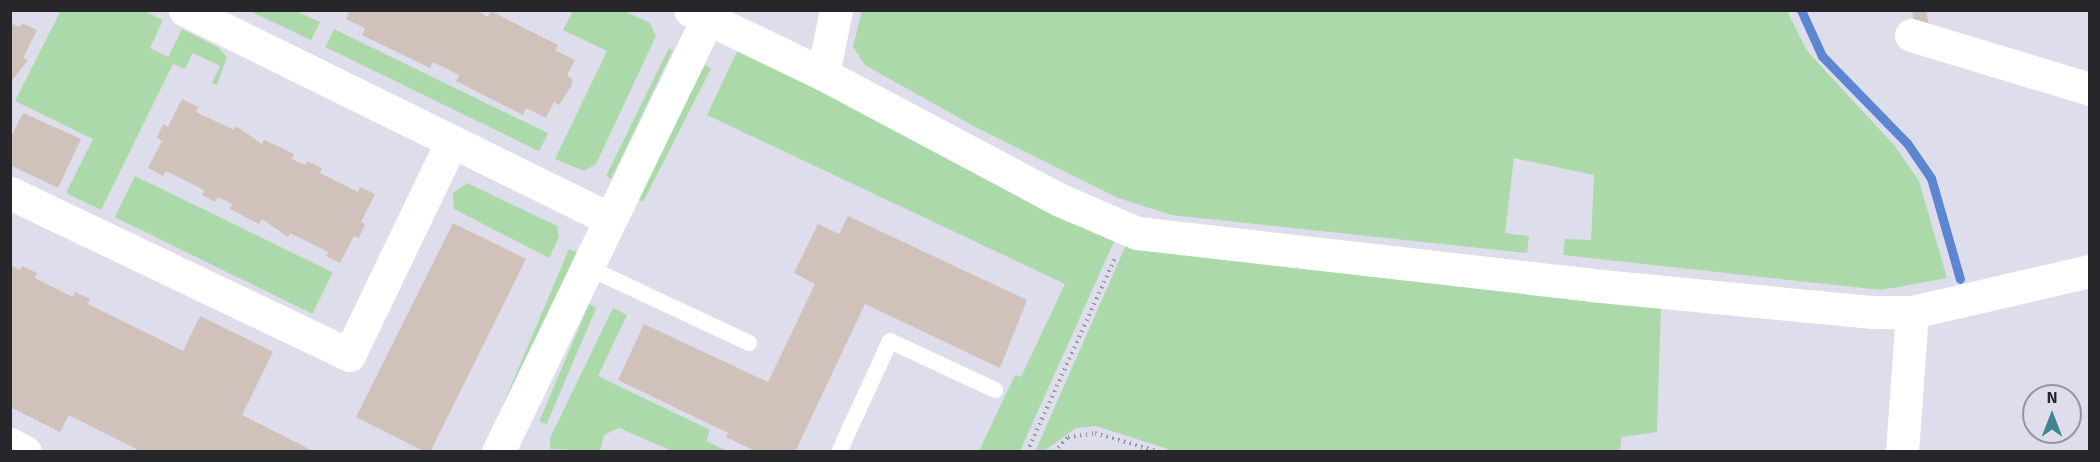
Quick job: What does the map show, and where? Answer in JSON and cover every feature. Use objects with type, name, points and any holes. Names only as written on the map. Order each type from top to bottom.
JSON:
[{"type":"street","points":[[185,10],[610,219]]},
{"type":"street","points":[[823,74],[836,10]]},
{"type":"street","points":[[498,452],[610,219],[699,15],[823,74],[1060,200],[1126,229],[1171,239],[1580,284],[1912,312],[2090,271]]},
{"type":"street","points":[[1911,35],[2090,89]]},
{"type":"street","points":[[10,193],[350,355],[452,141]]},
{"type":"street","points":[[1902,452],[1912,312]]},
{"type":"street","points":[[10,444],[25,452]]},
{"type":"lane","points":[[587,267],[749,343]]},
{"type":"lane","points":[[839,452],[890,341],[995,390]]},
{"type":"path","points":[[1028,452],[1126,229]]},
{"type":"path","points":[[1054,452],[1068,437],[1095,433],[1160,452]]},
{"type":"green space","points":[[61,10],[144,11],[163,20],[150,48],[168,57],[182,29],[219,48],[227,57],[217,85],[212,83],[220,66],[193,53],[185,69],[173,64],[101,210],[66,193],[93,139],[15,101]]},
{"type":"green space","points":[[862,10],[1787,11],[1807,51],[1895,146],[1919,181],[1947,278],[1881,290],[1563,255],[1565,239],[1591,240],[1594,175],[1514,158],[1505,233],[1529,236],[1527,253],[1172,215],[1118,198],[977,128],[865,65],[853,47]]},
{"type":"green space","points":[[250,11],[296,11],[320,22],[311,40]]},
{"type":"green space","points":[[573,11],[624,11],[650,23],[656,36],[596,164],[584,171],[555,159],[607,51],[563,30]]},
{"type":"green space","points":[[334,29],[548,133],[539,151],[325,47]]},
{"type":"green space","points":[[741,43],[1117,235],[1020,451],[979,451],[1015,375],[1021,377],[1065,284],[707,115]]},
{"type":"green space","points":[[669,48],[673,50],[611,179],[606,176]]},
{"type":"green space","points":[[705,65],[711,68],[643,202],[637,199]]},
{"type":"green space","points":[[135,176],[333,272],[313,314],[115,217]]},
{"type":"green space","points":[[467,183],[557,226],[559,237],[549,258],[454,209],[453,193]]},
{"type":"green space","points":[[1129,238],[1661,305],[1657,432],[1622,437],[1620,451],[1174,451],[1096,426],[1076,428],[1044,451],[1035,452]]},
{"type":"green space","points":[[569,249],[576,252],[492,452],[483,452]]},
{"type":"green space","points":[[589,304],[596,307],[547,424],[539,421]]},
{"type":"green space","points":[[613,308],[627,315],[598,376],[710,430],[706,441],[727,451],[672,451],[619,428],[604,435],[600,451],[550,449],[550,438]]},
{"type":"building","points":[[350,10],[476,10],[488,17],[491,11],[558,45],[555,50],[575,60],[567,75],[572,79],[572,85],[559,105],[554,102],[546,118],[526,108],[523,115],[456,81],[459,75],[433,62],[430,68],[362,35],[365,28],[346,19]]},
{"type":"building","points":[[1912,10],[1926,10],[1930,30],[1916,32]]},
{"type":"building","points":[[10,23],[20,27],[22,23],[37,30],[23,58],[28,60],[10,83]]},
{"type":"building","points":[[182,99],[198,107],[196,112],[234,130],[236,126],[262,144],[264,140],[294,154],[292,159],[305,165],[307,161],[322,168],[320,173],[358,192],[360,187],[375,194],[361,222],[365,224],[359,238],[354,236],[340,263],[326,256],[328,252],[290,233],[288,237],[262,219],[259,224],[230,209],[232,204],[218,197],[215,202],[202,195],[204,190],[166,171],[163,176],[148,168],[162,141],[157,138],[163,124],[168,127]]},
{"type":"building","points":[[23,113],[81,139],[58,188],[10,165],[10,139]]},
{"type":"building","points":[[848,216],[1027,300],[1000,368],[865,304],[795,452],[757,452],[726,437],[728,433],[618,380],[644,324],[768,382],[815,284],[794,273],[818,224],[839,234]]},
{"type":"building","points":[[453,223],[526,259],[430,452],[425,452],[356,417]]},
{"type":"building","points":[[10,265],[20,270],[22,266],[37,273],[35,278],[73,297],[75,292],[90,299],[88,304],[183,351],[200,316],[273,352],[242,415],[315,452],[142,452],[69,415],[60,432],[10,407]]},
{"type":"waterway","points":[[1801,10],[1822,56],[1907,143],[1931,178],[1960,279]]}]
